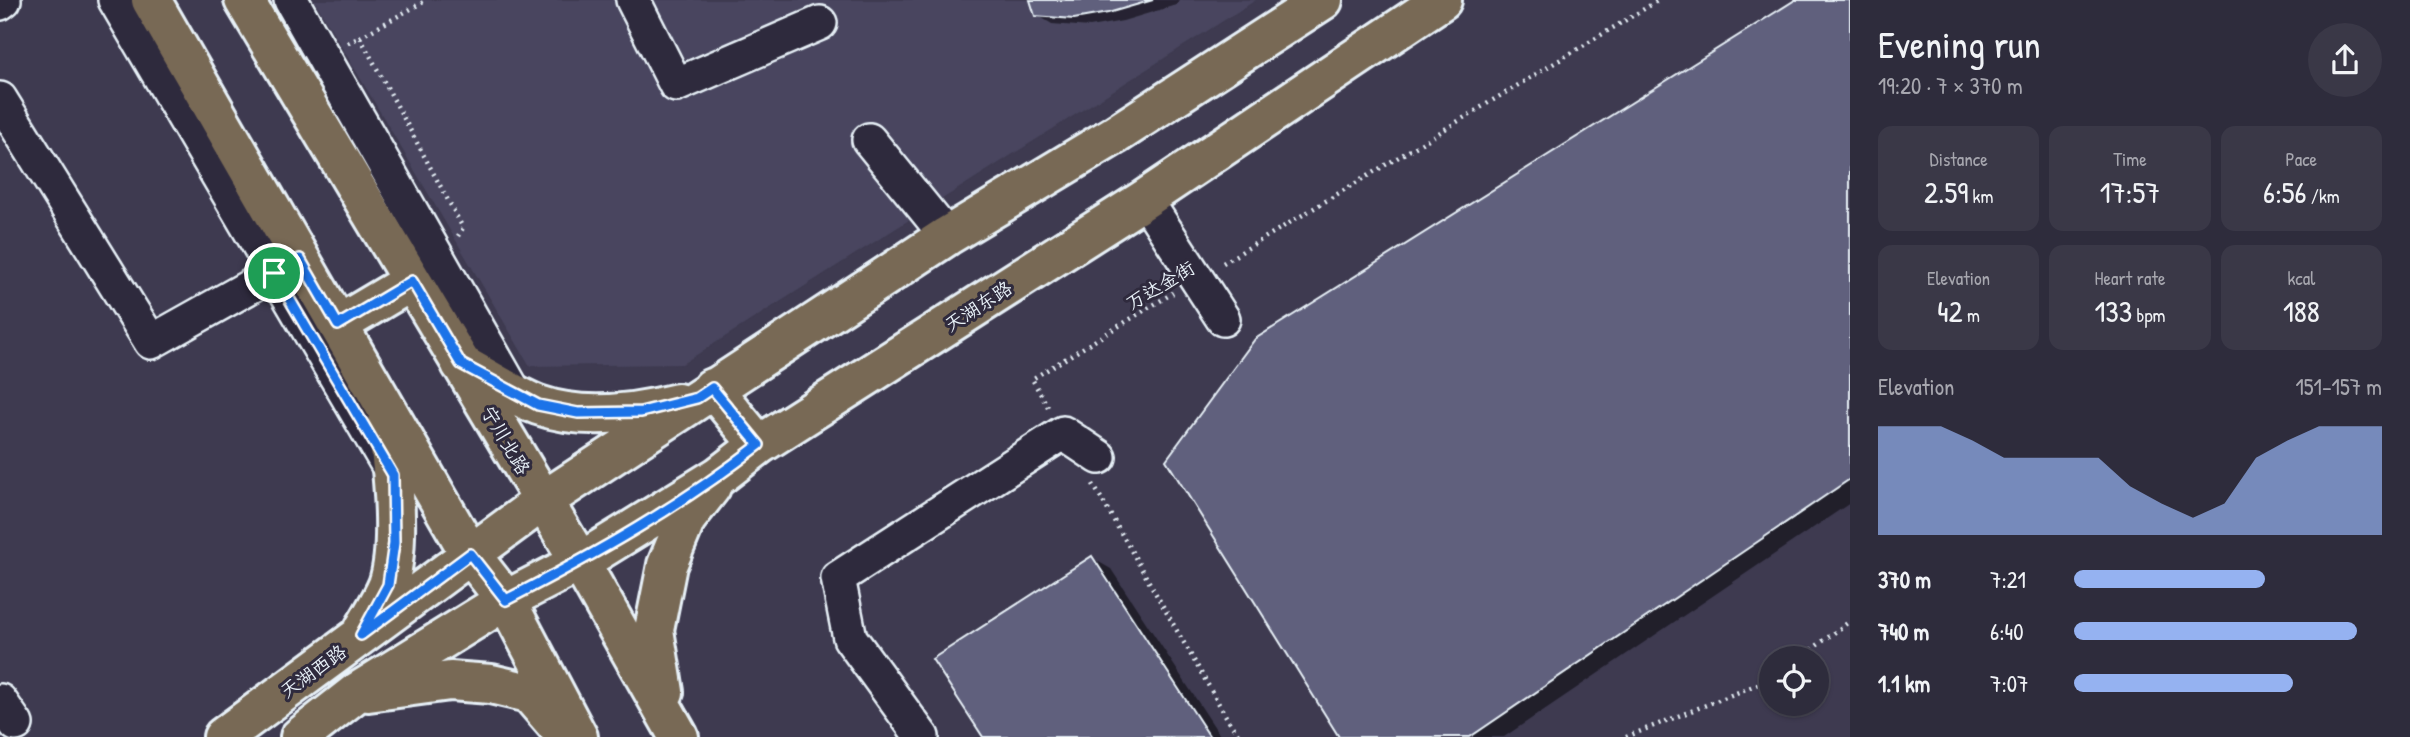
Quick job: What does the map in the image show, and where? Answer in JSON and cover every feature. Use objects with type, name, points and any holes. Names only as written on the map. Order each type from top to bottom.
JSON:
[{"type":"main road","points":[[151,0],[287,266],[338,325],[470,554],[506,600],[578,737]]},
{"type":"main road","name":"宁川北路","points":[[244,0],[426,272],[461,364],[580,562],[674,728]]},
{"type":"main road","points":[[470,554],[543,501],[705,393],[947,236],[1115,135],[1323,0]]},
{"type":"main road","name":"天湖东路","points":[[506,600],[580,562],[719,476],[759,445],[1145,199],[1442,0]]},
{"type":"main road","points":[[338,325],[426,272]]},
{"type":"main road","points":[[461,364],[538,405],[578,413],[641,412],[705,393]]},
{"type":"main road","points":[[705,393],[759,445]]},
{"type":"main road","points":[[361,635],[388,585],[394,543],[393,475],[385,407]]},
{"type":"main road","points":[[674,728],[654,630],[667,565],[686,519],[719,476]]},
{"type":"main road","name":"天湖西路","points":[[223,737],[470,554]]},
{"type":"main road","points":[[296,683],[311,729],[356,693],[506,600]]},
{"type":"main road","points":[[356,693],[450,681],[491,684],[529,693],[567,737]]},
{"type":"street","points":[[115,0],[287,266],[393,475]]},
{"type":"street","points":[[291,0],[323,57],[426,272],[514,392]]},
{"type":"street","points":[[633,0],[676,85],[820,23]]},
{"type":"street","points":[[0,99],[151,342],[287,266]]},
{"type":"street","points":[[869,140],[947,236]]},
{"type":"street","points":[[1145,199],[1223,319]]},
{"type":"street","points":[[922,737],[849,638],[838,578],[1063,433],[1094,468]]},
{"type":"path","points":[[323,57],[427,0]]},
{"type":"path","name":"万达金街","points":[[1063,433],[1032,379],[1659,0]]},
{"type":"path","points":[[360,37],[463,228],[426,272]]},
{"type":"path","points":[[1094,468],[1225,714],[1241,737]]},
{"type":"path","points":[[1816,646],[1850,621]]},
{"type":"path","points":[[1626,737],[1759,685]]},
{"type":"shaded area","points":[[314,0],[1256,0],[682,364],[530,366]]},
{"type":"building","points":[[1030,0],[1153,0],[1108,13],[1074,19],[1035,16]]},
{"type":"building","points":[[1795,0],[1850,0],[1850,479],[1470,737],[1339,737],[1166,460],[1255,339]]},
{"type":"building","points":[[1092,556],[1210,737],[983,737],[932,659]]},
{"type":"route","points":[[300,259],[338,325],[412,281],[461,364],[538,405],[578,413],[641,412],[697,398],[712,388],[759,445],[719,476],[580,562],[506,600],[470,554],[361,635],[388,585],[394,543],[393,475],[274,273],[300,259]]}]
